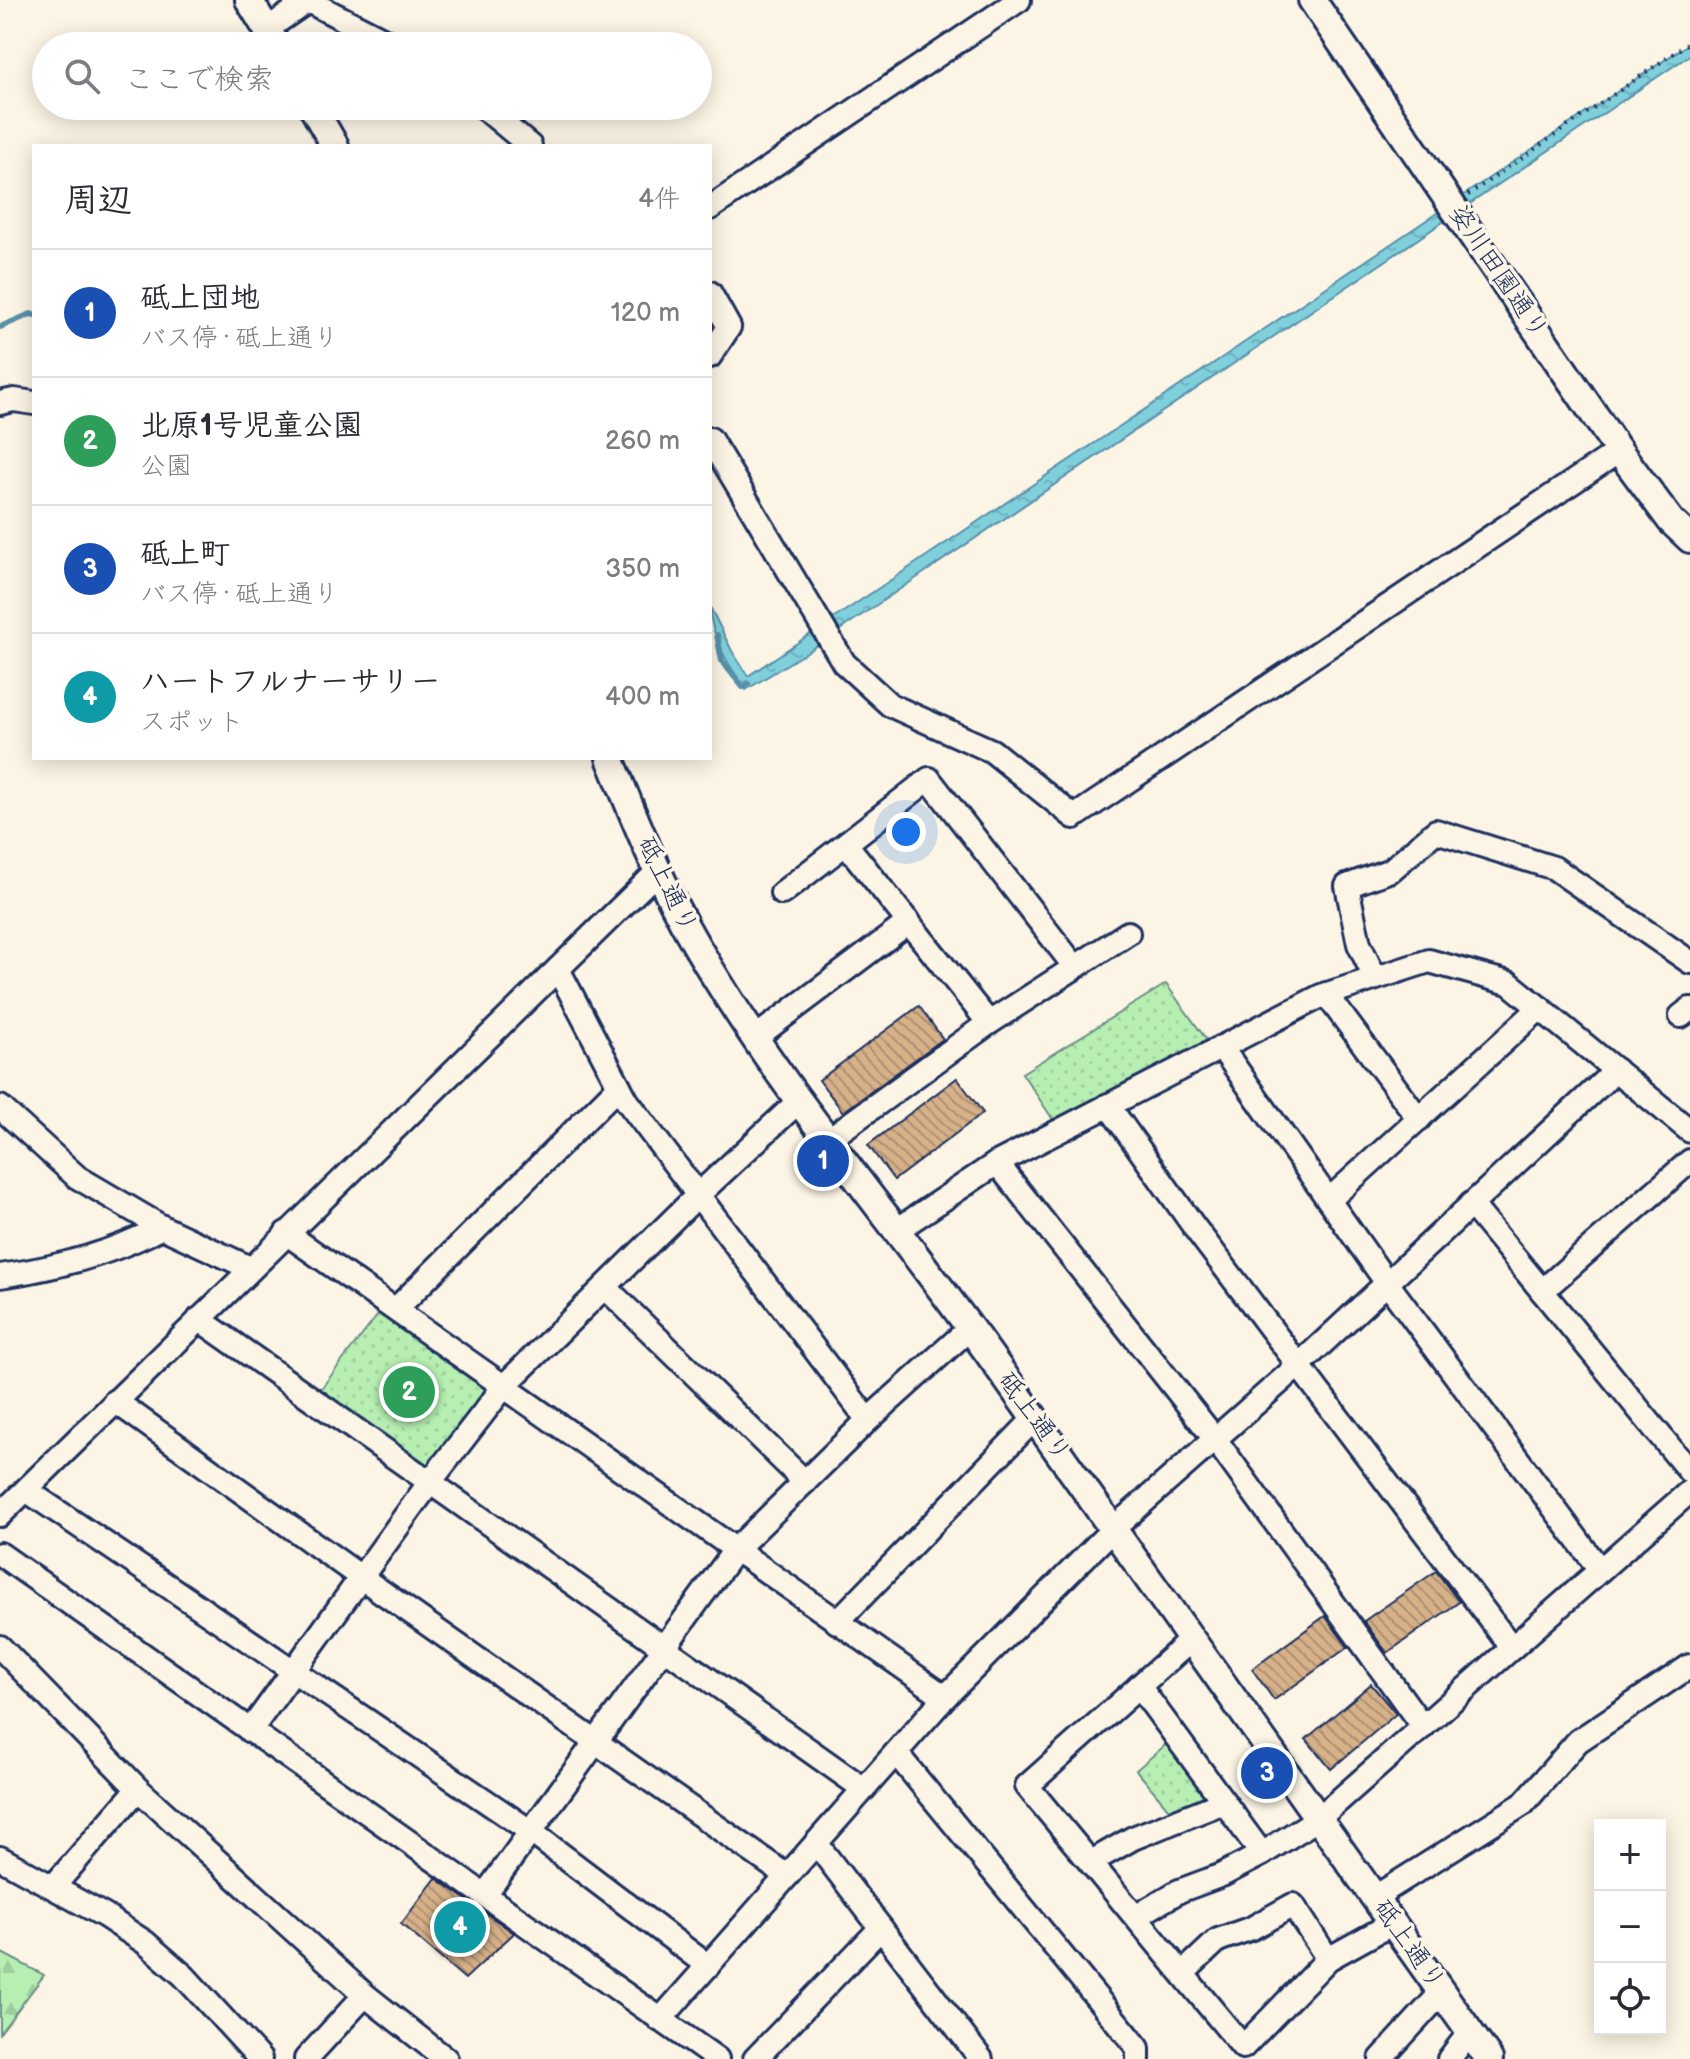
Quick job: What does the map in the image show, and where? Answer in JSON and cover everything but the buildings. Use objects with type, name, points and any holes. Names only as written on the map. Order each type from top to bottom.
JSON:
[{"type":"street","points":[[249,0],[268,32]]},
{"type":"street","points":[[278,32],[308,0],[369,32]]},
{"type":"street","points":[[712,207],[1019,0]]},
{"type":"street","name":"姿川田園通り","points":[[1312,0],[1619,451],[1671,521],[1690,539]]},
{"type":"street","points":[[320,120],[334,144]]},
{"type":"street","points":[[499,120],[528,144]]},
{"type":"street","points":[[712,297],[729,327],[712,353]]},
{"type":"street","points":[[0,403],[14,400],[32,403]]},
{"type":"street","points":[[712,442],[844,663],[890,705],[992,751],[1074,817],[1619,451]]},
{"type":"street","name":"砥上通り","points":[[611,760],[657,872],[695,943],[755,1038],[1035,1418],[1489,2059]]},
{"type":"street","points":[[782,893],[929,779],[1075,967]]},
{"type":"street","points":[[1375,978],[1359,944],[1347,886],[1391,870],[1436,831],[1554,868],[1690,962]]},
{"type":"street","points":[[846,844],[989,1023]]},
{"type":"street","points":[[0,1515],[657,872]]},
{"type":"street","points":[[755,1038],[909,922]]},
{"type":"street","points":[[829,1139],[989,1023],[1128,933]]},
{"type":"street","points":[[897,1230],[997,1163],[1221,1047],[1326,994],[1429,961],[1509,983],[1690,1131]]},
{"type":"street","points":[[558,969],[627,1101],[868,1420]]},
{"type":"street","points":[[1326,994],[1419,1119]]},
{"type":"street","points":[[1329,1200],[1540,1008]]},
{"type":"street","points":[[1221,1047],[1387,1283],[1600,1570]]},
{"type":"street","points":[[660,2020],[945,1697],[1114,1528],[1299,1365],[1616,1070]]},
{"type":"street","points":[[396,1309],[619,1086]]},
{"type":"street","points":[[250,1731],[430,1482],[505,1385],[698,1195],[800,1100]]},
{"type":"street","points":[[1108,1105],[1195,1228],[1512,1648]]},
{"type":"street","points":[[0,1107],[77,1177],[162,1227],[250,1268]]},
{"type":"street","points":[[1542,1291],[1690,1161]]},
{"type":"street","points":[[997,1163],[1215,1439],[1423,1727]]},
{"type":"street","points":[[1471,1204],[1690,1472]]},
{"type":"street","points":[[0,1276],[53,1269],[132,1243],[162,1227]]},
{"type":"street","points":[[286,1233],[945,1697]]},
{"type":"street","points":[[605,1287],[805,1482]]},
{"type":"street","points":[[199,1319],[864,1789]]},
{"type":"street","points":[[484,1896],[735,1550],[868,1420],[970,1328]]},
{"type":"street","points":[[115,1401],[787,1876]]},
{"type":"street","points":[[837,1622],[1035,1418]]},
{"type":"street","points":[[26,1490],[530,1831],[708,1966]]},
{"type":"street","points":[[1137,1916],[1179,1891],[1222,1875],[1262,1854],[1319,1818],[1690,1491]]},
{"type":"street","points":[[0,1554],[717,2059]]},
{"type":"street","points":[[1191,1640],[1027,1786],[1243,2047],[1328,1959],[1393,1923]]},
{"type":"street","points":[[0,1647],[138,1789],[365,1995],[446,2059]]},
{"type":"street","points":[[1375,1897],[1523,1804],[1578,1741],[1690,1666]]},
{"type":"street","points":[[1139,1686],[1262,1854]]},
{"type":"street","points":[[896,1753],[1138,2048],[1138,2059]]},
{"type":"street","points":[[53,1887],[138,1789]]},
{"type":"street","points":[[1091,1862],[1133,1838],[1224,1802]]},
{"type":"street","points":[[816,1843],[981,2059]]},
{"type":"street","points":[[0,1858],[146,1943],[184,1976],[260,2059]]},
{"type":"street","points":[[1183,1973],[1218,1940],[1252,1928],[1293,1905],[1328,1959]]},
{"type":"street","points":[[755,2059],[881,1928]]},
{"type":"street","points":[[1381,2059],[1442,1992]]},
{"type":"street","points":[[306,2059],[365,1995]]},
{"type":"street","points":[[1449,2059],[1470,2032]]},
{"type":"path","points":[[1453,205],[1690,42]]},
{"type":"green space","points":[[1166,984],[1214,1050],[1060,1130],[1022,1073]]},
{"type":"green space","points":[[387,1303],[505,1385],[430,1482],[313,1399]]},
{"type":"green space","points":[[1176,1736],[1216,1791],[1179,1821],[1136,1770]]},
{"type":"green space","points":[[0,1952],[44,1975],[0,2033]]},
{"type":"water","points":[[1690,43],[1690,55],[810,650],[746,690],[717,640],[712,611],[748,676]]},
{"type":"waterway","points":[[0,327],[32,314]]},
{"type":"waterway","points":[[717,635],[722,661],[743,687],[748,684]]},
{"type":"place","name":"砥上団地","points":[[823,1161]]},
{"type":"place","name":"北原1号児童公園","points":[[409,1392]]},
{"type":"place","name":"砥上町","points":[[1267,1773]]},
{"type":"place","name":"ハートフルナーサリー","points":[[460,1927]]}]
